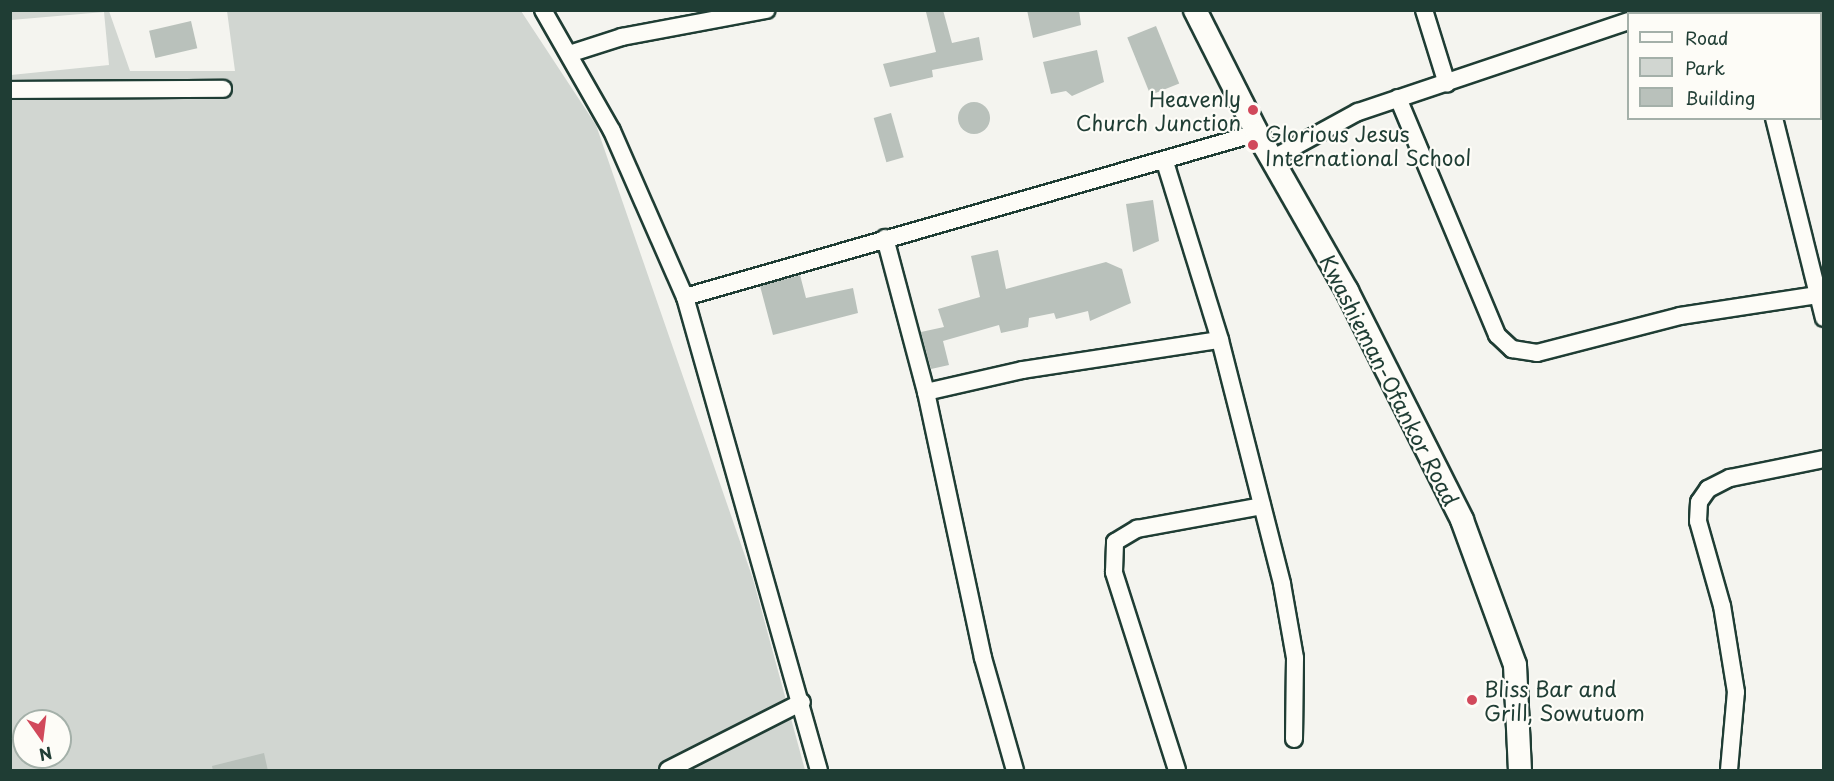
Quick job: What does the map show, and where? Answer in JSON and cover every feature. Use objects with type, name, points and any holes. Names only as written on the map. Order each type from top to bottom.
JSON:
[{"type":"main road","name":"Kwashieman-Ofankor Road","points":[[1195,10],[1257,133],[1347,291],[1480,563],[1515,665],[1520,771]]},
{"type":"street","points":[[543,10],[612,131],[685,297],[802,702],[819,771]]},
{"type":"street","points":[[569,54],[643,32],[765,10]]},
{"type":"street","points":[[1424,10],[1447,84]]},
{"type":"street","points":[[1272,159],[1311,134],[1398,98],[1447,84],[1627,22]]},
{"type":"street","points":[[10,90],[223,89]]},
{"type":"street","points":[[1398,98],[1497,335],[1512,349],[1537,353],[1659,321],[1817,295]]},
{"type":"street","points":[[1774,120],[1824,318]]},
{"type":"street","points":[[685,297],[885,238],[1165,162],[1257,133]]},
{"type":"street","points":[[1165,162],[1220,340],[1290,625],[1294,739]]},
{"type":"street","points":[[885,238],[926,392],[983,658],[1015,771]]},
{"type":"street","points":[[926,392],[1023,370],[1220,340]]},
{"type":"street","points":[[1729,771],[1736,692],[1722,606],[1698,521],[1699,502],[1708,489],[1730,478],[1824,459]]},
{"type":"street","points":[[1177,771],[1114,572],[1115,542],[1137,529],[1262,506]]},
{"type":"street","points":[[668,771],[802,702]]},
{"type":"green space","points":[[11,11],[109,11],[130,71],[235,71],[227,11],[521,11],[596,125],[753,579],[805,770],[11,770],[11,75],[109,65],[104,12],[11,20]]},
{"type":"building","points":[[943,10],[952,43],[979,37],[983,60],[932,70],[933,77],[890,87],[883,64],[936,52],[926,12]]},
{"type":"building","points":[[1027,10],[1079,10],[1081,25],[1033,38]]},
{"type":"building","points":[[191,21],[197,48],[155,58],[149,31]]},
{"type":"building","points":[[1156,26],[1179,83],[1150,95],[1127,38]]},
{"type":"building","points":[[1097,50],[1104,82],[1072,96],[1066,91],[1051,94],[1043,62]]},
{"type":"building","points":[[974,102],[985,107],[990,118],[985,129],[974,134],[963,129],[958,118],[963,107]]},
{"type":"building","points":[[891,113],[904,157],[886,162],[874,118]]},
{"type":"building","points":[[1153,200],[1159,241],[1133,252],[1126,204]]},
{"type":"building","points":[[998,250],[1006,289],[1106,262],[1122,269],[1131,303],[1090,321],[1088,311],[1056,319],[1054,313],[1029,318],[1028,327],[1001,333],[999,325],[943,341],[949,365],[931,369],[921,332],[944,327],[938,309],[980,297],[971,256]]},
{"type":"building","points":[[800,275],[806,298],[853,288],[858,313],[773,335],[760,286]]},
{"type":"building","points":[[264,753],[268,771],[213,771],[212,766]]},
{"type":"place","name":"Heavenly Church Junction","points":[[1253,110]]},
{"type":"place","name":"Glorious Jesus International School","points":[[1253,145]]},
{"type":"place","name":"Bliss Bar and Grill, Sowutuom","points":[[1472,700]]}]
